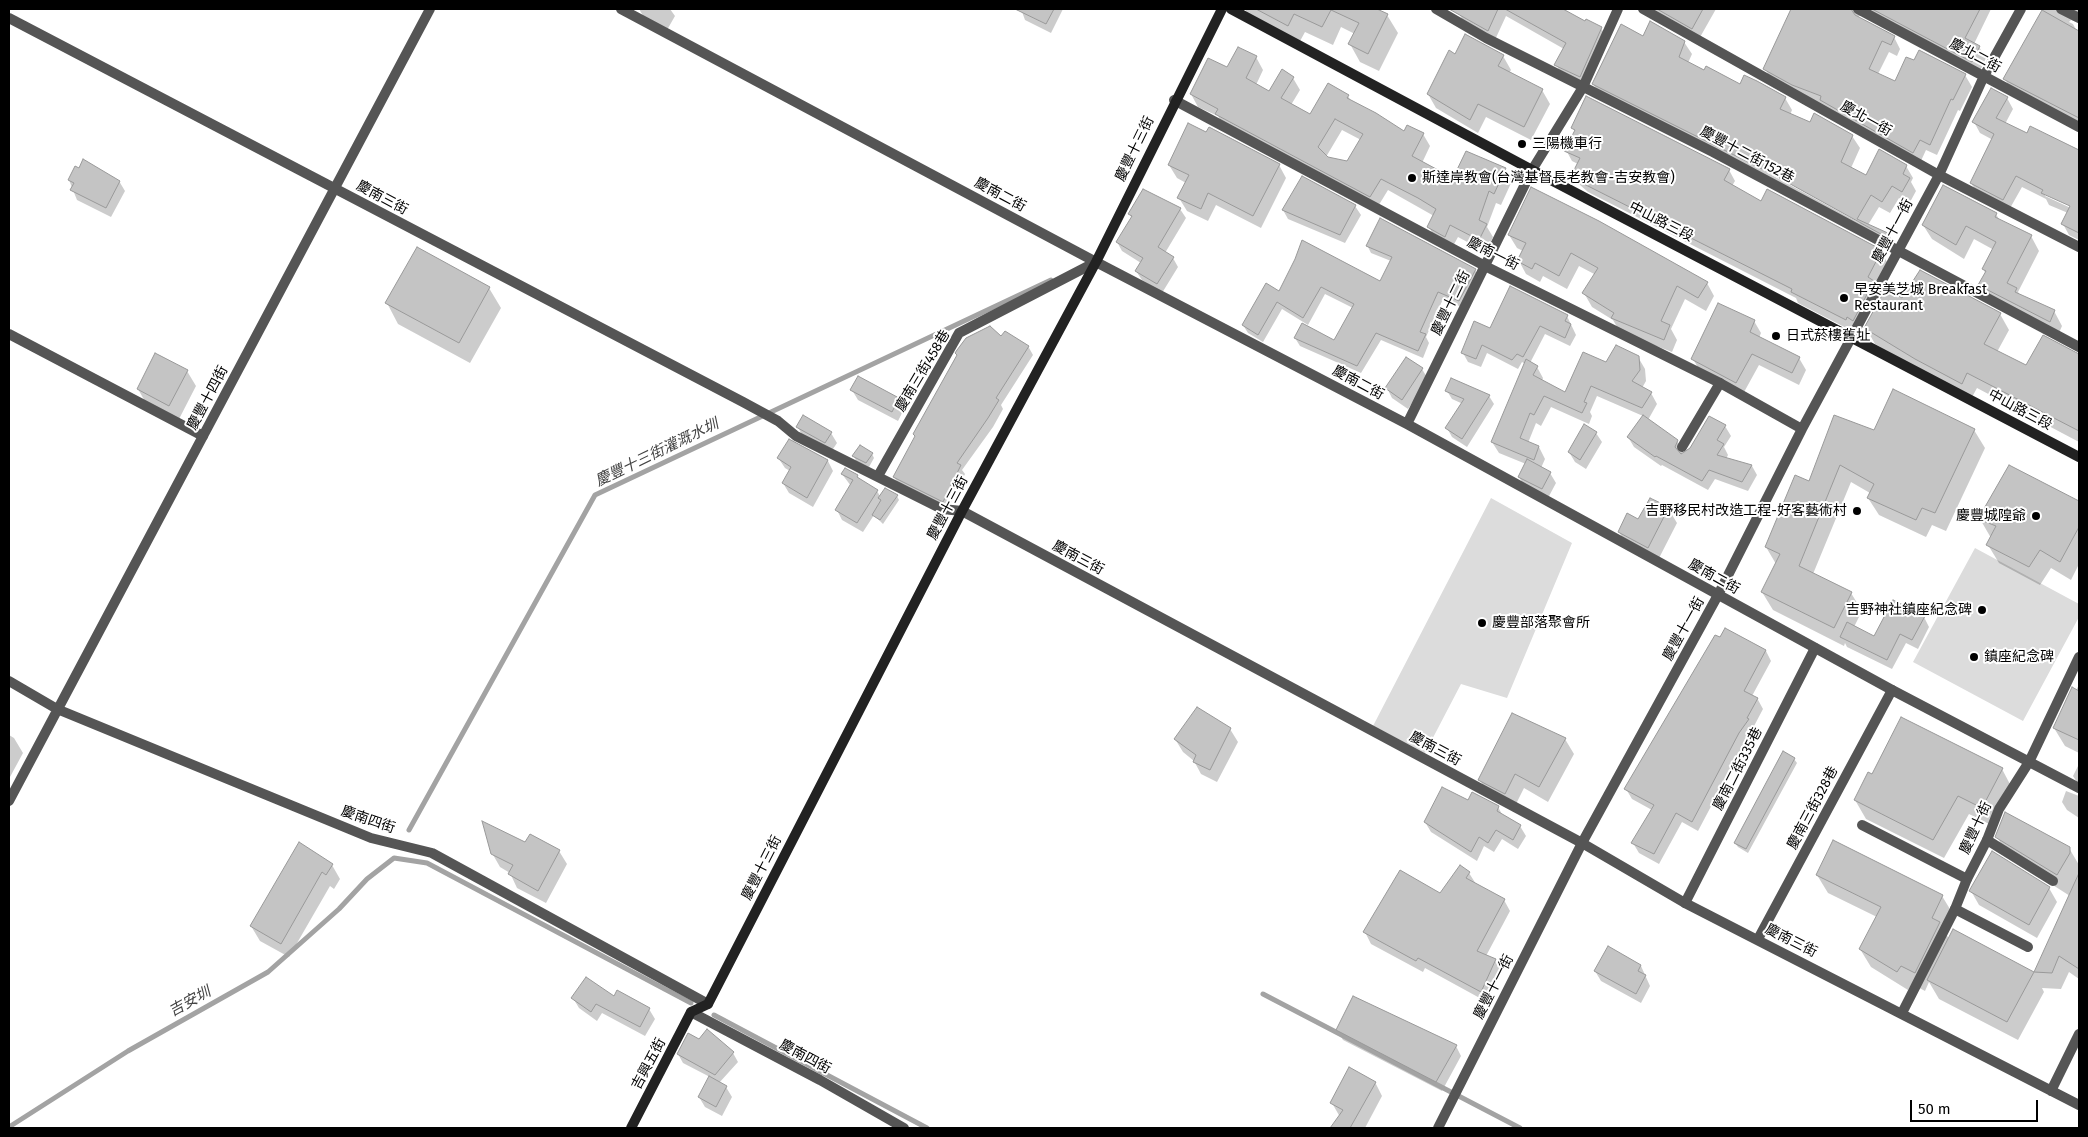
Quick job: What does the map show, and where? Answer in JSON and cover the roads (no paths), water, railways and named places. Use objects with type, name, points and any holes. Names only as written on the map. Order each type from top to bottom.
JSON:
[{"type":"street","name":"慶豐十四街","points":[[9,801],[430,9]]},
{"type":"street","name":"慶南二街","points":[[621,9],[1096,262],[1407,424],[1892,690],[2079,788]]},
{"type":"street","name":"慶豐十三街","points":[[708,1004],[962,511],[1096,262],[1174,100],[1222,9]]},
{"type":"street","name":"中山路三段","points":[[1231,9],[1532,170],[2079,457]]},
{"type":"street","name":"慶豐十二街152巷","points":[[1436,9],[1486,38],[1713,152],[2079,347]]},
{"type":"street","name":"慶豐十二街","points":[[1407,424],[1532,170],[1583,87],[1618,9]]},
{"type":"street","name":"慶北一街","points":[[1643,9],[1939,175],[2079,247]]},
{"type":"street","name":"慶北二街","points":[[1858,9],[2079,127]]},
{"type":"street","name":"慶豐十一街","points":[[1438,1128],[1582,843],[1718,595],[1802,429],[1939,175],[1984,76],[2021,9]]},
{"type":"street","points":[[2062,9],[2079,18]]},
{"type":"street","name":"慶南三街","points":[[9,18],[743,402],[778,421],[796,436],[942,509],[962,511],[1582,843],[1685,903],[2079,1105]]},
{"type":"street","name":"慶南一街","points":[[1174,100],[1485,266],[1720,383],[1802,429]]},
{"type":"street","name":"慶南三街458巷","points":[[878,476],[960,333],[982,324],[1096,262]]},
{"type":"street","points":[[9,334],[203,436]]},
{"type":"street","points":[[1682,447],[1720,383]]},
{"type":"street","name":"慶南二街335巷","points":[[1685,903],[1815,648]]},
{"type":"street","name":"慶豐十街","points":[[1902,1013],[1955,909],[1987,840],[1999,809],[2029,762],[2076,669],[2079,656]]},
{"type":"street","name":"慶南四街","points":[[9,681],[57,709],[371,838],[432,853],[708,1004]]},
{"type":"street","name":"慶南三街328巷","points":[[1758,939],[1892,690]]},
{"type":"street","points":[[1862,825],[1967,880]]},
{"type":"street","points":[[1987,840],[2053,881]]},
{"type":"street","points":[[1955,909],[2028,947]]},
{"type":"street","points":[[691,1012],[708,1004]]},
{"type":"street","name":"慶南四街","points":[[691,1012],[820,1080],[904,1128]]},
{"type":"street","name":"吉興五街","points":[[631,1128],[691,1012]]},
{"type":"street","points":[[2051,1091],[2079,1034]]},
{"type":"waterway","name":"慶豐十三街灌溉水圳","points":[[409,830],[595,495],[1051,280]]},
{"type":"waterway","name":"吉安圳","points":[[9,1127],[128,1051],[268,972],[339,909],[367,879],[394,858],[427,863],[691,1003]]},
{"type":"waterway","points":[[1263,994],[1520,1128]]},
{"type":"waterway","points":[[714,1015],[927,1128]]},
{"type":"place","name":"三陽機車行","points":[[1522,144]]},
{"type":"place","name":"斯達岸教會(台灣基督長老教會-吉安教會)","points":[[1412,178]]},
{"type":"place","name":"早安美芝城 Breakfast Restaurant","points":[[1844,298]]},
{"type":"place","name":"日式菸樓舊址","points":[[1776,336]]},
{"type":"place","name":"吉野移民村改造工程-好客藝術村","points":[[1857,511]]},
{"type":"place","name":"慶豐城隍爺","points":[[2036,516]]},
{"type":"place","name":"吉野神社鎮座紀念碑","points":[[1982,610]]},
{"type":"place","name":"慶豐部落聚會所","points":[[1482,623]]},
{"type":"place","name":"鎮座紀念碑","points":[[1974,657]]}]
